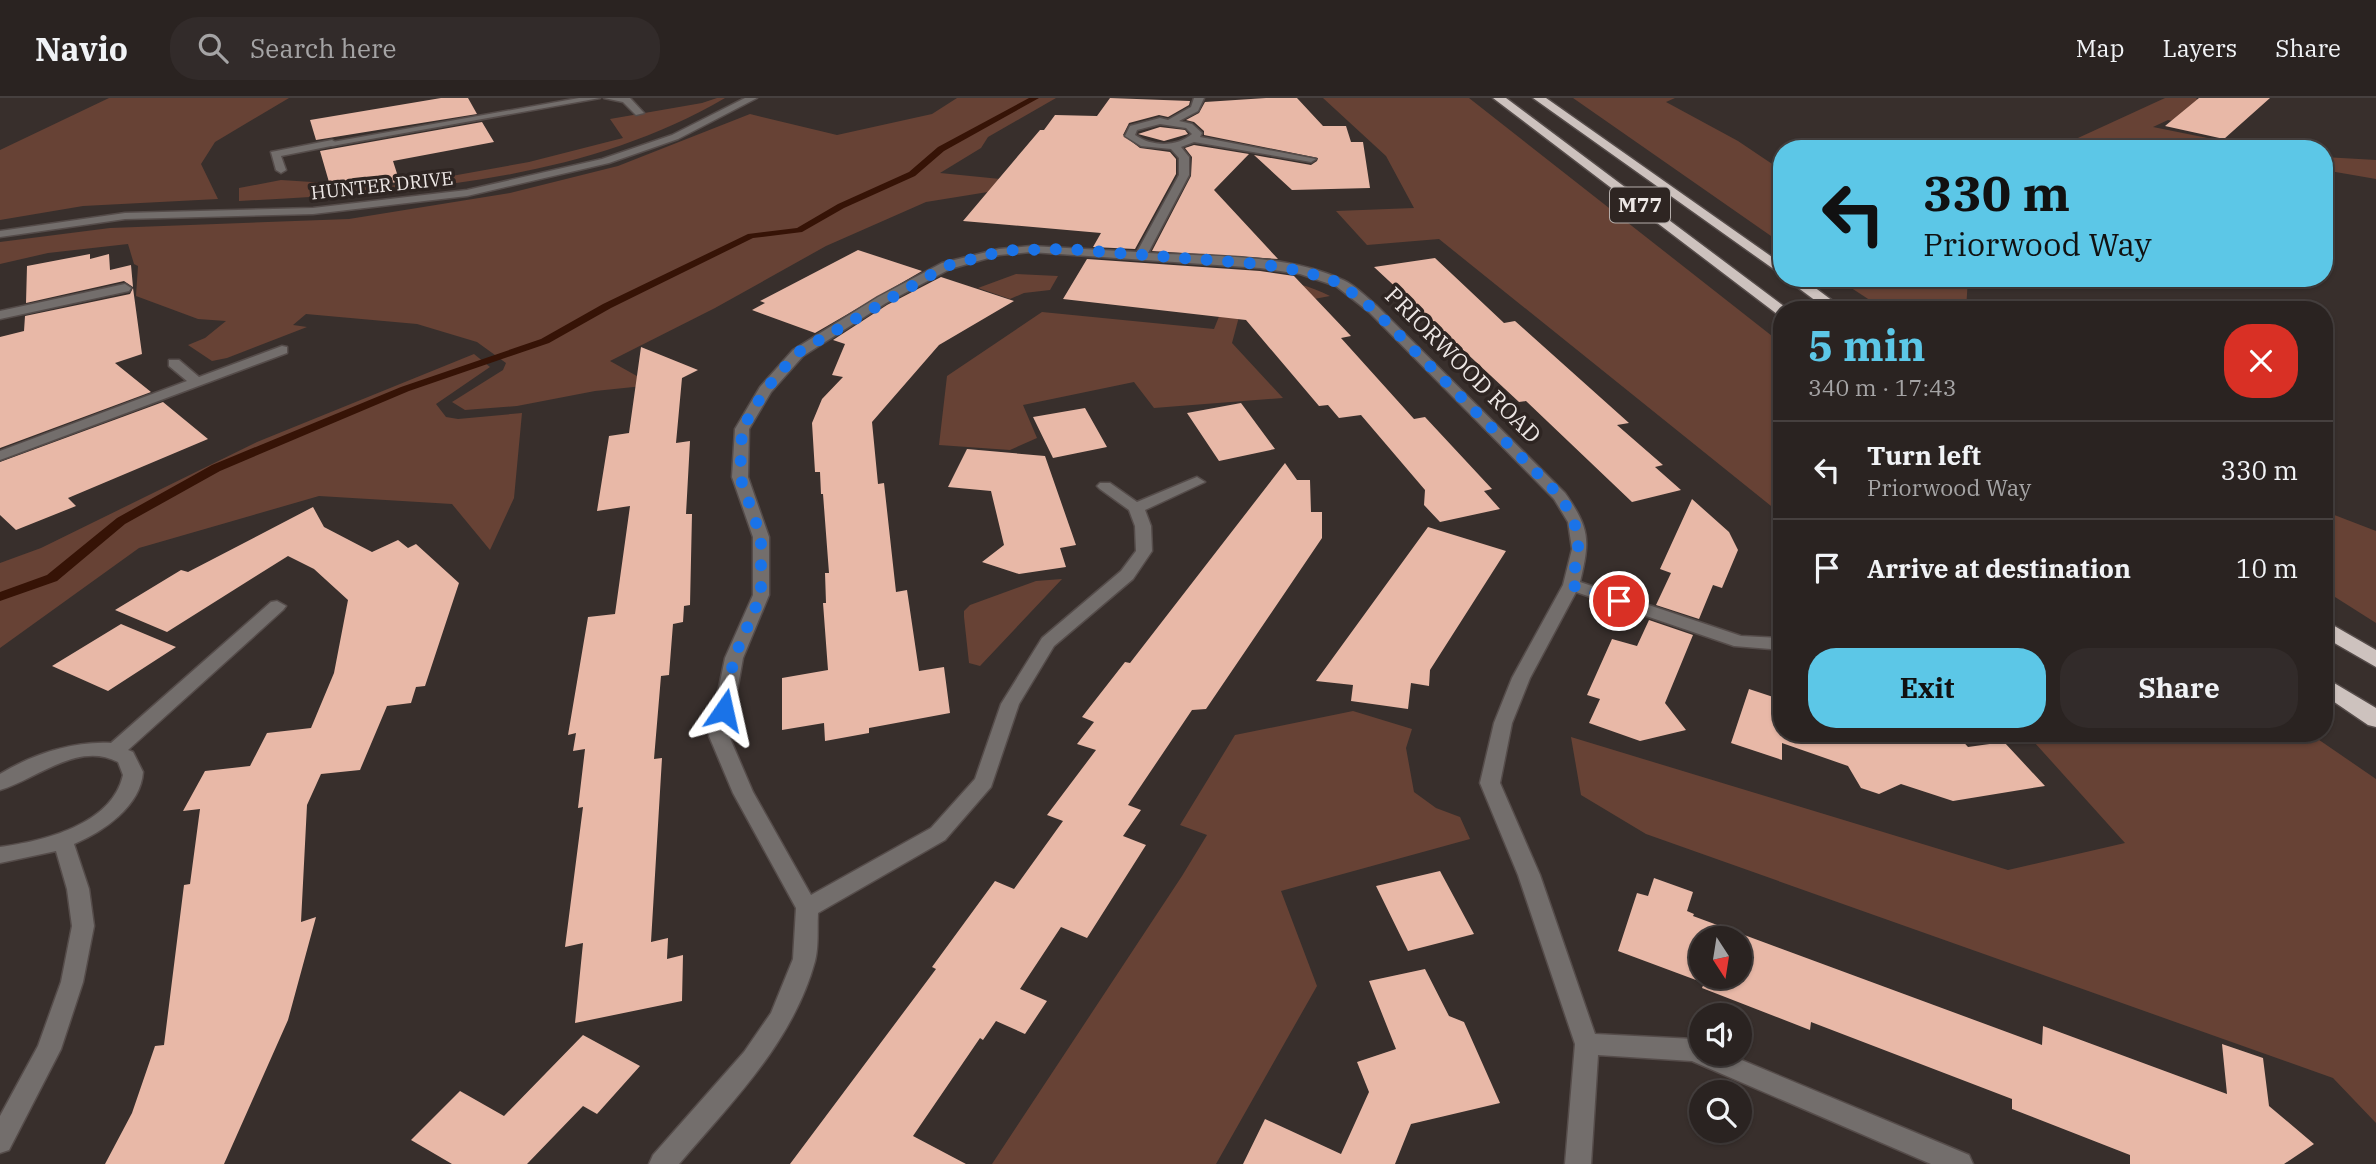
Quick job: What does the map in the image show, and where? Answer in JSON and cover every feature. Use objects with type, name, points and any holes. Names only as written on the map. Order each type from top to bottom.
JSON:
[{"type":"highway","name":"M77","points":[[1499,98],[1773,305]]},
{"type":"highway","name":"M77","points":[[1539,98],[1773,265]]},
{"type":"highway","points":[[1805,287],[1825,301]]},
{"type":"highway","points":[[2333,633],[2376,660]]},
{"type":"highway","points":[[2333,690],[2376,719]]},
{"type":"street","points":[[281,170],[275,153],[332,143],[400,136],[504,110],[595,98]]},
{"type":"street","points":[[609,98],[626,100],[639,113]]},
{"type":"street","name":"HUNTER DRIVE","points":[[0,233],[125,216],[313,211],[467,193],[533,179],[629,153],[675,137],[752,98]]},
{"type":"street","points":[[1171,122],[1195,109],[1199,98]]},
{"type":"street","points":[[1193,139],[1196,133],[1194,129],[1171,122],[1140,125],[1133,128],[1129,136],[1150,145],[1173,145],[1193,139],[1311,159]]},
{"type":"street","points":[[1141,255],[1184,175],[1184,157],[1173,145]]},
{"type":"street","name":"PRIORWOOD ROAD","points":[[807,908],[743,793],[719,737],[734,658],[761,595],[761,537],[740,477],[742,429],[765,390],[797,353],[946,266],[999,252],[1031,249],[1260,264],[1302,271],[1340,283],[1357,296],[1560,496],[1576,522],[1580,549],[1571,585],[1521,678],[1503,723],[1490,783],[1529,875],[1587,1044],[1578,1164]]},
{"type":"street","points":[[0,315],[125,288]]},
{"type":"street","points":[[0,456],[282,349]]},
{"type":"street","points":[[174,363],[195,381]]},
{"type":"street","points":[[1136,508],[1197,482]]},
{"type":"street","points":[[662,1164],[753,1059],[781,1018],[804,959],[807,908],[938,834],[984,782],[1010,704],[1048,642],[1127,575],[1144,551],[1143,527],[1136,508],[1105,486]]},
{"type":"street","points":[[1571,585],[1740,642],[1773,644]]},
{"type":"street","points":[[114,751],[277,606]]},
{"type":"street","points":[[0,783],[52,756],[79,750],[114,751],[128,758],[133,772],[133,779],[123,797],[105,816],[62,841],[32,851],[0,855]]},
{"type":"street","points":[[0,1141],[49,1049],[72,982],[83,926],[78,889],[62,841]]},
{"type":"street","points":[[1587,1044],[1689,1050]]},
{"type":"street","points":[[1729,1066],[1960,1164]]},
{"type":"shaded area","points":[[109,98],[289,98],[215,142],[201,164],[218,199],[83,206],[0,220],[0,150]]},
{"type":"shaded area","points":[[725,98],[669,126],[611,149],[551,166],[427,187],[239,201],[239,188],[281,180],[389,187],[433,171],[435,179],[529,162],[623,138],[610,119]]},
{"type":"shaded area","points":[[957,98],[1056,98],[988,137],[981,148],[940,173],[1151,194],[994,191],[926,202],[826,246],[715,308],[610,361],[653,385],[595,391],[517,406],[465,410],[452,402],[503,370],[506,363],[477,342],[417,324],[306,314],[293,325],[307,327],[227,358],[212,361],[188,345],[205,338],[226,321],[198,319],[136,296],[138,266],[134,264],[128,244],[48,253],[0,264],[0,242],[110,228],[349,219],[510,193],[618,166],[750,114],[837,135],[932,114]]},
{"type":"shaded area","points":[[1323,98],[1469,98],[1773,337],[1773,508],[1439,239],[1367,245],[1336,211],[1414,208],[1386,156]]},
{"type":"shaded area","points":[[1573,98],[1675,98],[1666,102],[1738,141],[1773,165],[1773,237]]},
{"type":"shaded area","points":[[2165,98],[2196,98],[2199,101],[2197,126],[2168,120],[2153,127],[2217,140],[2074,140]]},
{"type":"shaded area","points":[[2333,158],[2376,160],[2376,179],[2333,172]]},
{"type":"shaded area","points":[[1016,274],[1058,276],[1050,290],[1024,293],[1010,299],[978,288]]},
{"type":"shaded area","points":[[1236,274],[1296,284],[1330,296],[1240,313],[1232,343],[1283,398],[1154,408],[1134,382],[1023,405],[1037,438],[1010,450],[939,445],[947,376],[1042,312],[1214,329]]},
{"type":"shaded area","points":[[1850,287],[1967,287],[1967,301],[1871,301]]},
{"type":"shaded area","points":[[474,354],[490,367],[436,404],[446,417],[458,419],[522,413],[514,498],[490,550],[452,504],[319,496],[139,548],[0,648],[0,563],[41,548],[257,442]]},
{"type":"shaded area","points":[[2333,514],[2376,531],[2376,623],[2333,596]]},
{"type":"shaded area","points":[[1062,579],[980,666],[969,663],[964,611],[970,605],[1036,581]]},
{"type":"shaded area","points":[[1353,711],[1412,729],[1406,748],[1414,792],[1436,808],[1460,817],[1470,839],[1281,891],[1317,986],[1216,1164],[992,1164],[1207,835],[1180,825],[1235,735]]},
{"type":"shaded area","points":[[1571,737],[2008,870],[2125,843],[2034,742],[2322,742],[2376,779],[2376,1123],[2333,1078],[1646,834],[1581,795]]},
{"type":"building","points":[[441,98],[468,98],[477,114],[316,140],[310,120]]},
{"type":"building","points":[[1110,98],[1190,101],[1189,105],[1168,117],[1159,115],[1129,123],[1123,135],[1140,148],[1170,152],[1176,159],[1176,174],[1135,249],[1093,247],[1101,233],[963,221],[1055,115],[1097,116]]},
{"type":"building","points":[[1297,98],[1323,126],[1346,126],[1351,142],[1363,142],[1370,188],[1292,190],[1254,155],[1311,165],[1318,158],[1204,135],[1204,131],[1194,122],[1186,120],[1199,113],[1205,102]]},
{"type":"building","points":[[2199,98],[2270,98],[2224,139],[2165,126]]},
{"type":"building","points":[[482,122],[494,142],[393,161],[400,183],[373,181],[331,189],[320,151]]},
{"type":"building","points":[[1160,127],[1185,130],[1188,134],[1164,141],[1138,134]]},
{"type":"building","points":[[1194,145],[1249,154],[1214,190],[1278,259],[1152,251],[1191,176],[1192,157],[1185,148]]},
{"type":"building","points":[[858,250],[922,271],[815,333],[752,310],[765,303],[760,301]]},
{"type":"building","points":[[90,254],[90,259],[109,254],[110,270],[131,265],[133,287],[124,281],[26,303],[27,266]]},
{"type":"building","points":[[1435,258],[1504,323],[1515,321],[1629,423],[1617,425],[1663,465],[1655,467],[1681,490],[1632,502],[1526,401],[1519,402],[1374,267]]},
{"type":"building","points":[[1087,259],[1260,271],[1294,276],[1351,336],[1341,338],[1414,419],[1425,417],[1492,489],[1484,491],[1500,509],[1440,522],[1424,505],[1425,490],[1361,415],[1339,418],[1328,405],[1319,406],[1246,320],[1063,299]]},
{"type":"building","points":[[941,277],[1014,301],[939,345],[872,422],[878,484],[884,483],[896,592],[907,590],[919,671],[944,667],[950,713],[869,728],[869,733],[825,741],[824,723],[782,730],[782,678],[828,670],[823,603],[826,603],[825,573],[829,573],[823,494],[820,472],[815,472],[812,423],[822,399],[843,377],[832,375],[845,344],[833,340],[887,305]]},
{"type":"building","points":[[133,288],[142,354],[115,363],[151,392],[0,448],[0,337],[24,331],[25,316],[130,294]]},
{"type":"building","points":[[641,347],[698,370],[682,378],[676,443],[690,441],[686,514],[692,514],[690,605],[684,606],[683,622],[673,624],[669,675],[661,676],[654,759],[662,758],[651,942],[668,938],[667,959],[683,955],[682,1001],[575,1023],[583,943],[565,947],[583,807],[578,808],[585,749],[573,751],[576,733],[568,735],[588,617],[615,614],[630,506],[597,511],[609,436],[629,433]]},
{"type":"building","points":[[163,402],[208,439],[68,498],[76,506],[16,530],[0,515],[0,462]]},
{"type":"building","points":[[1241,403],[1275,449],[1219,461],[1187,413]]},
{"type":"building","points":[[1085,408],[1107,447],[1053,458],[1033,417]]},
{"type":"building","points":[[967,449],[1045,456],[1076,545],[1060,548],[1066,567],[1019,574],[982,562],[1004,545],[991,491],[948,487]]},
{"type":"building","points":[[1285,463],[1297,480],[1310,480],[1311,512],[1322,512],[1322,538],[1206,709],[1192,710],[1128,805],[1141,810],[1123,836],[1146,845],[1087,938],[1061,927],[1020,989],[1047,1001],[1025,1034],[996,1021],[983,1040],[980,1038],[913,1136],[966,1164],[790,1164],[936,969],[932,967],[995,881],[1014,889],[1063,821],[1047,815],[1096,750],[1077,744],[1094,722],[1082,717],[1125,662],[1130,663]]},
{"type":"building","points":[[1692,499],[1729,532],[1738,550],[1722,588],[1713,585],[1699,619],[1656,605],[1671,573],[1660,569]]},
{"type":"building","points":[[313,507],[324,527],[372,552],[398,540],[408,548],[416,544],[459,583],[425,686],[416,687],[411,703],[387,706],[360,770],[321,774],[307,805],[301,922],[316,917],[288,1020],[224,1164],[105,1164],[132,1113],[155,1046],[164,1045],[184,885],[190,884],[200,809],[183,811],[205,771],[250,766],[267,733],[311,728],[334,673],[348,600],[314,569],[288,556],[167,632],[115,610],[181,570],[188,572]]},
{"type":"building","points":[[1428,527],[1506,551],[1430,670],[1429,686],[1411,683],[1408,709],[1351,701],[1353,685],[1316,681]]},
{"type":"building","points":[[1649,620],[1693,635],[1665,703],[1686,730],[1640,741],[1589,723],[1600,699],[1587,695],[1612,639],[1637,646]]},
{"type":"building","points":[[121,624],[176,647],[108,691],[52,666]]},
{"type":"building","points":[[1749,689],[1773,697],[1773,742],[1963,742],[1968,747],[2004,742],[2045,786],[1953,801],[1901,784],[1879,794],[1861,788],[1848,766],[1782,743],[1782,760],[1731,743]]},
{"type":"building","points":[[1440,871],[1474,934],[1408,951],[1376,886]]},
{"type":"building","points":[[1654,878],[1693,892],[1687,911],[1720,926],[1689,926],[1689,977],[1618,951],[1637,893],[1648,896]]},
{"type":"building","points":[[1752,938],[2042,1045],[2043,1026],[2227,1094],[2222,1044],[2263,1058],[2269,1106],[2314,1144],[2284,1164],[2130,1164],[2130,1155],[2012,1109],[2012,1099],[1811,1022],[1810,1030],[1752,1007],[1752,1003],[1741,1003],[1705,989],[1752,989]]},
{"type":"building","points":[[1425,969],[1449,1016],[1464,1022],[1500,1103],[1411,1124],[1395,1164],[1243,1164],[1265,1119],[1341,1154],[1369,1092],[1357,1062],[1396,1049],[1369,981]]},
{"type":"building","points":[[583,1035],[640,1066],[597,1114],[583,1106],[527,1164],[452,1164],[411,1140],[460,1091],[504,1116]]},
{"type":"waterway","points":[[0,597],[52,578],[121,521],[216,468],[405,389],[545,341],[607,306],[751,236],[799,230],[841,206],[912,174],[941,149],[1035,98]]},
{"type":"route","points":[[724,710],[734,658],[761,595],[761,537],[740,477],[742,429],[765,390],[797,353],[883,300],[946,266],[999,252],[1067,249],[1260,264],[1302,271],[1340,283],[1373,309],[1560,496],[1576,522],[1580,549],[1571,585],[1619,601]]}]
